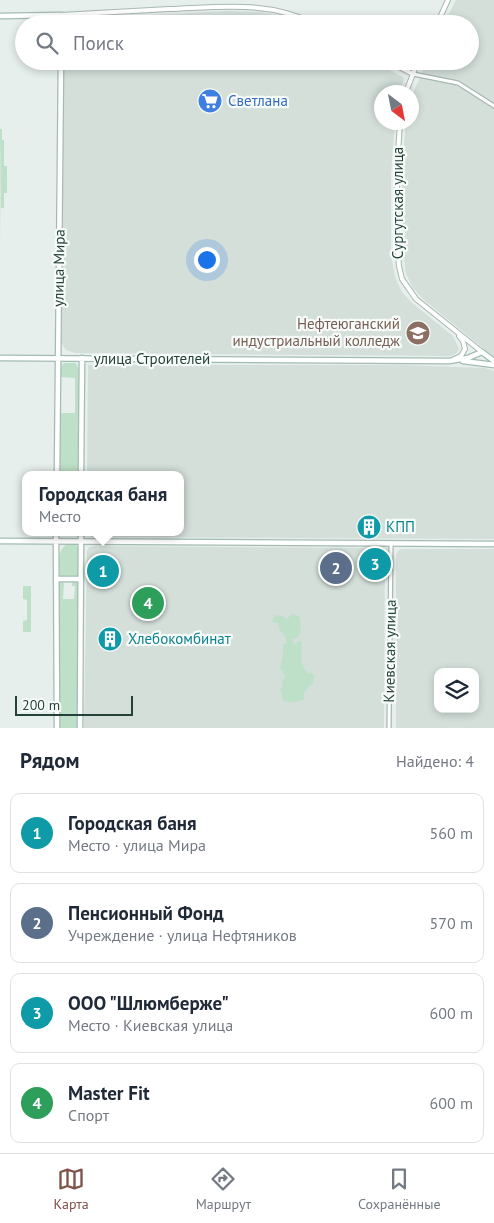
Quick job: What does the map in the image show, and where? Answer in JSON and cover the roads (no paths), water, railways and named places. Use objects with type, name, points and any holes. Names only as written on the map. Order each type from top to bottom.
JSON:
[{"type":"main road","points":[[0,16],[15,16]]},
{"type":"main road","name":"улица Мира","points":[[57,471],[61,70]]},
{"type":"main road","name":"улица Строителей","points":[[0,358],[449,361],[468,358],[482,352]]},
{"type":"main road","name":"Сургутская улица","points":[[482,352],[494,361]]},
{"type":"main road","points":[[81,471],[82,358]]},
{"type":"main road","points":[[449,361],[479,362],[494,365]]},
{"type":"main road","points":[[56,536],[57,728]]},
{"type":"main road","points":[[80,728],[81,536]]},
{"type":"main road","points":[[0,542],[494,544]]},
{"type":"main road","points":[[56,580],[81,579]]},
{"type":"street","points":[[441,15],[448,0]]},
{"type":"street","points":[[61,15],[248,7],[280,10],[297,15]]},
{"type":"street","points":[[405,70],[413,74],[458,84],[494,106]]},
{"type":"street","points":[[409,85],[415,70]]},
{"type":"street","name":"Сургутская улица","points":[[399,130],[396,177],[400,273],[408,289],[416,299],[482,352]]},
{"type":"street","points":[[449,361],[461,356],[465,349],[463,341],[456,332]]},
{"type":"street","name":"Киевская улица","points":[[389,728],[391,544]]},
{"type":"place","name":"Светлана","points":[[210,101]]},
{"type":"place","name":"Нефтеюганский индустриальный колледж","points":[[418,333]]},
{"type":"place","name":"КПП","points":[[369,527]]},
{"type":"place","name":"ООО \"Шлюмберже\"","points":[[375,564]]},
{"type":"place","name":"Пенсионный Фонд","points":[[336,568]]},
{"type":"place","name":"Городская баня","points":[[103,571]]},
{"type":"place","name":"Master Fit","points":[[148,603]]},
{"type":"place","name":"Хлебокомбинат","points":[[110,639]]}]
